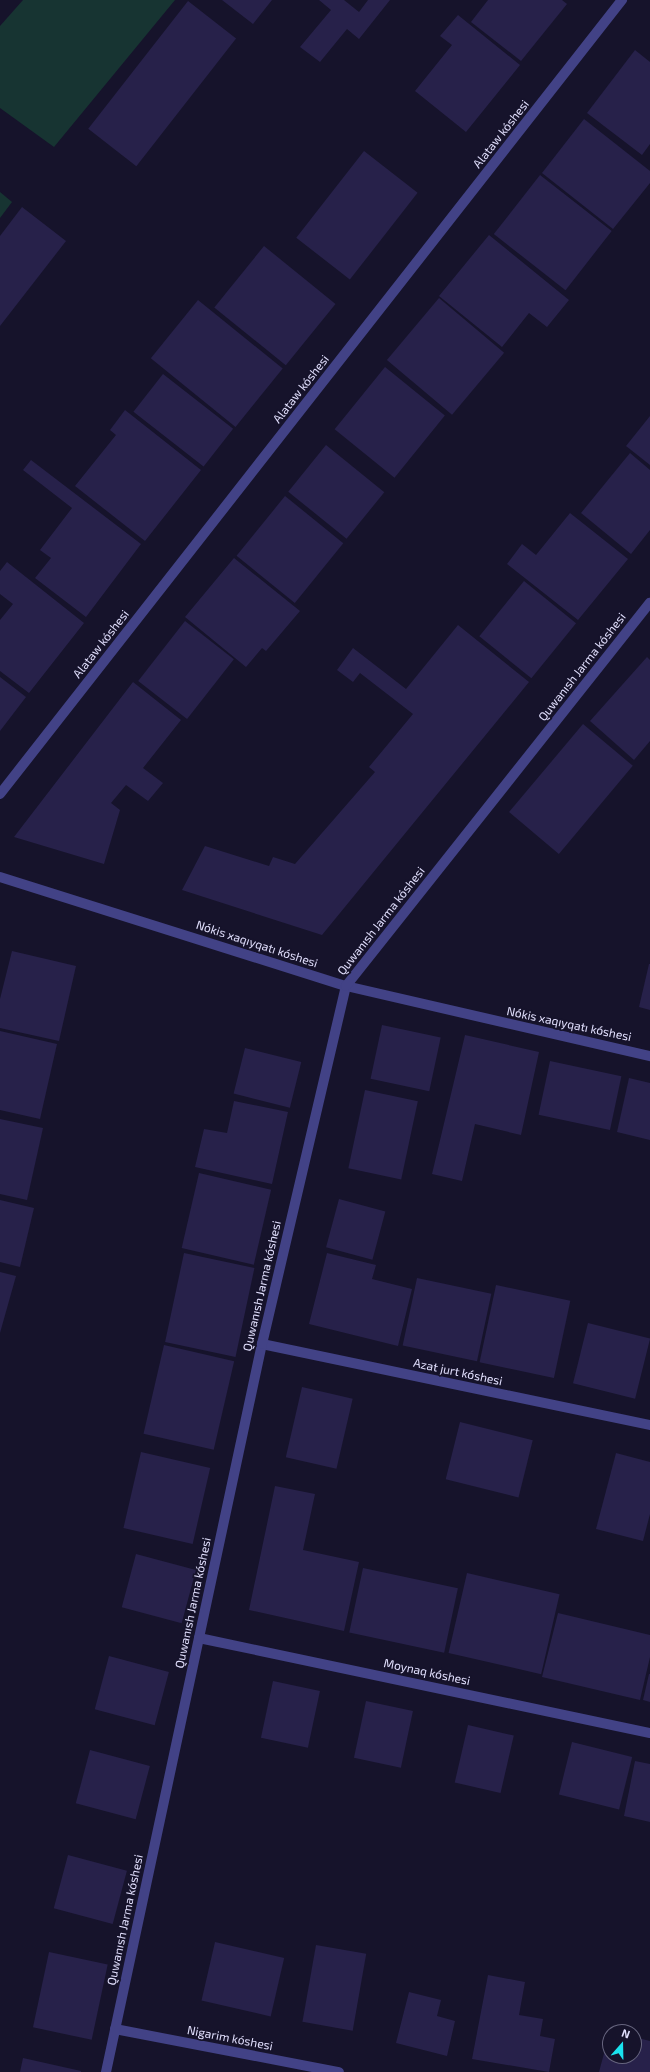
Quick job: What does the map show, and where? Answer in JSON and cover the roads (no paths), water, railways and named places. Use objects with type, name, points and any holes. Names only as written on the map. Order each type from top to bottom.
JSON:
[{"type":"street","name":"Alataw kóshesi","points":[[0,794],[622,0]]},
{"type":"street","name":"Quwanısh Jarma kóshesi","points":[[106,2072],[262,1344],[346,986],[650,602]]},
{"type":"street","name":"Nókis xaqıyqatı kóshesi","points":[[0,877],[346,986],[650,1056]]},
{"type":"street","name":"Azat jurt kóshesi","points":[[262,1344],[650,1425]]},
{"type":"street","name":"Moynaq kóshesi","points":[[199,1638],[650,1733]]},
{"type":"street","name":"Nigarim kóshesi","points":[[115,2029],[339,2072]]}]
